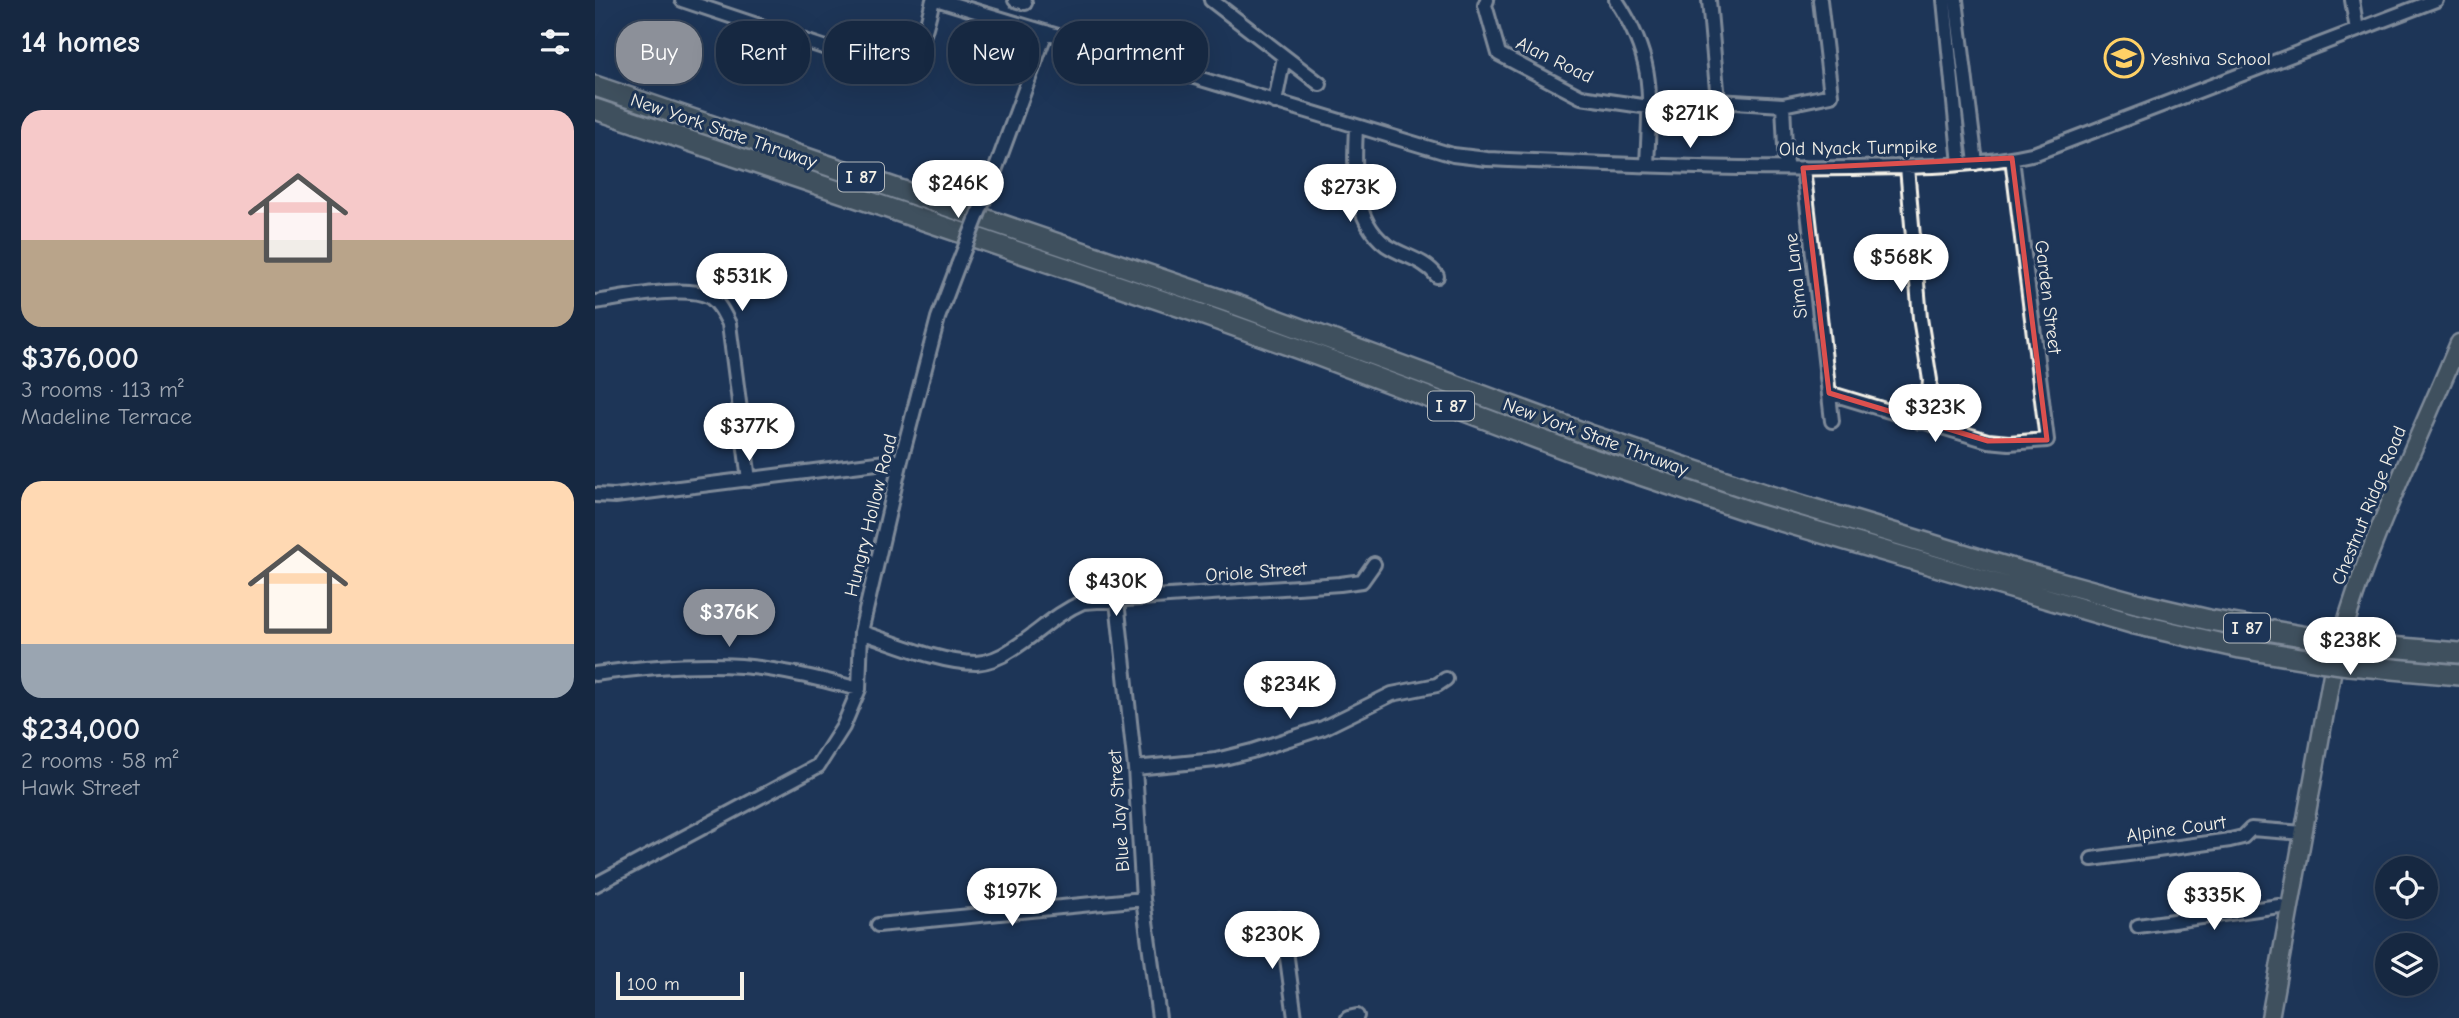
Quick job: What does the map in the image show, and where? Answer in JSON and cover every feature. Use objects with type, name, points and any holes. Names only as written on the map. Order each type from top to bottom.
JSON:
[{"type":"highway","name":"New York State Thruway","points":[[595,86],[1237,304],[1580,431],[1764,494],[1997,564],[2136,603],[2222,623],[2354,644],[2459,653]]},
{"type":"highway","name":"New York State Thruway","points":[[595,109],[1187,309],[1581,455],[1746,511],[2131,623],[2240,648],[2319,661],[2459,675]]},
{"type":"main road","name":"Chestnut Ridge Road","points":[[2270,1018],[2332,674],[2348,611],[2459,344]]},
{"type":"street","points":[[683,0],[865,61],[887,64],[904,61],[918,49],[925,34],[933,0]]},
{"type":"street","name":"Old Nyack Turnpike","points":[[939,0],[1453,155],[1487,159],[1786,169],[1976,163],[2036,153],[2436,0]]},
{"type":"street","points":[[1212,0],[1320,84]]},
{"type":"street","name":"Alan Road","points":[[1487,0],[1485,5],[1499,54],[1581,97],[1650,107]]},
{"type":"street","points":[[1616,0],[1640,45],[1647,68],[1650,107],[1647,165]]},
{"type":"street","points":[[1709,0],[1718,101],[1783,105],[1831,95],[1820,0]]},
{"type":"street","points":[[1944,0],[1960,164]]},
{"type":"street","points":[[1956,0],[1976,163]]},
{"type":"street","points":[[2352,0],[2357,30]]},
{"type":"street","name":"Hungry Hollow Road","points":[[595,885],[818,766],[843,727],[859,689],[861,632],[901,460],[938,318],[1046,32]]},
{"type":"street","points":[[1275,102],[1284,57]]},
{"type":"street","points":[[1783,105],[1786,169]]},
{"type":"street","points":[[1356,127],[1355,181],[1361,208],[1371,230],[1386,244],[1430,267],[1437,276]]},
{"type":"street","name":"Garden Street","points":[[1920,422],[1988,441],[2009,443],[2047,440],[2013,158]]},
{"type":"street","points":[[1829,393],[1920,422],[1930,380],[1920,318],[1907,167]]},
{"type":"street","name":"Sima Lane","points":[[1803,169],[1832,421]]},
{"type":"street","points":[[595,302],[688,290],[712,298],[729,324],[748,480]]},
{"type":"street","points":[[595,495],[615,496],[901,460]]},
{"type":"street","name":"Oriole Street","points":[[861,632],[931,654],[978,663],[997,658],[1014,649],[1065,610],[1083,602],[1362,581],[1374,565]]},
{"type":"street","name":"Blue Jay Street","points":[[1117,601],[1135,768],[1143,899],[1159,1018]]},
{"type":"street","points":[[595,674],[678,665],[743,666],[810,676],[859,689]]},
{"type":"street","points":[[1135,768],[1216,760],[1252,751],[1323,727],[1392,694],[1437,685],[1446,679]]},
{"type":"street","name":"Alpine Court","points":[[2092,859],[2230,841],[2243,837],[2251,830],[2304,833]]},
{"type":"street","points":[[878,925],[1143,899]]},
{"type":"street","points":[[2138,926],[2279,906],[2290,908]]},
{"type":"street","points":[[1279,919],[1295,1018]]},
{"type":"highlighted area","points":[[2012,158],[2047,440],[1988,441],[1829,393],[1803,168]]},
{"type":"place","name":"Yeshiva School","points":[[2124,58]]}]
